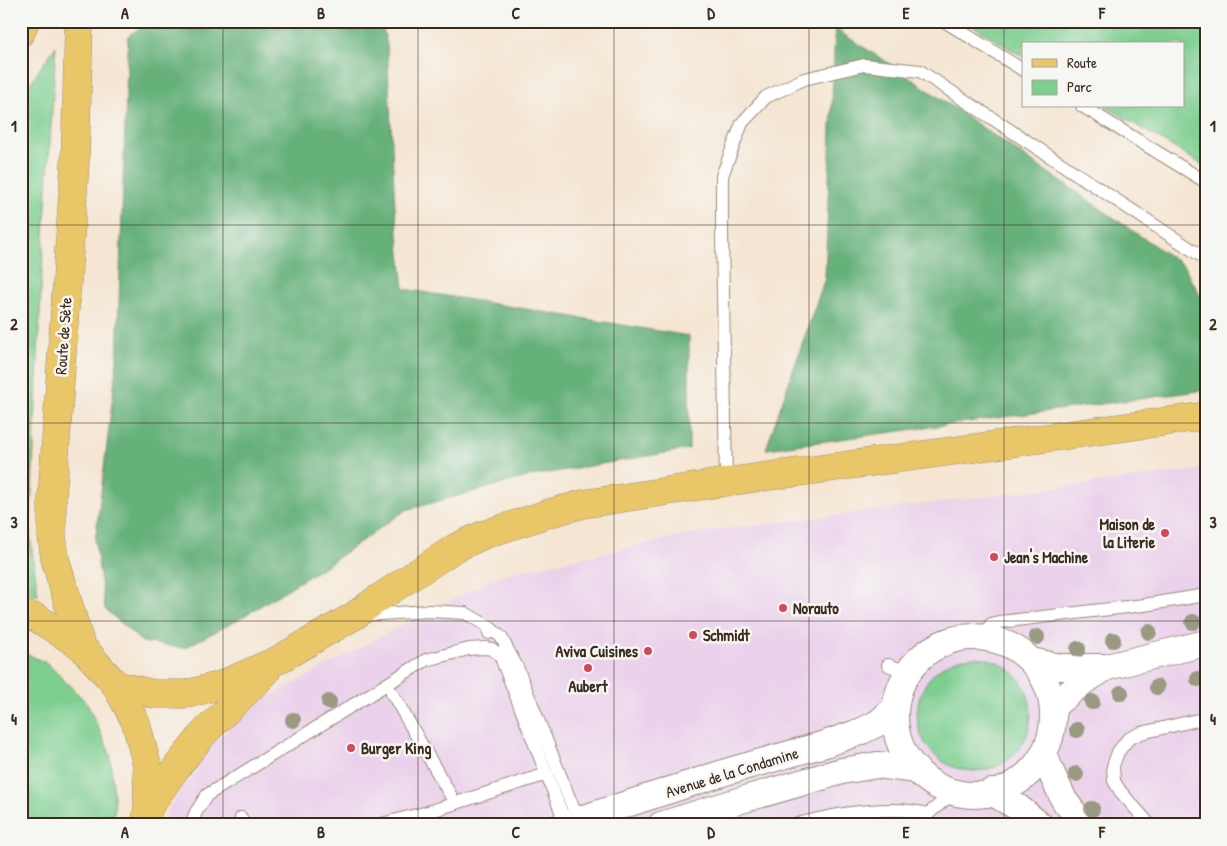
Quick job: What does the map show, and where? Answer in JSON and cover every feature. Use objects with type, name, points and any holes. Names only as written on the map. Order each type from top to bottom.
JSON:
[{"type":"main road","points":[[21,32],[25,21]]},
{"type":"main road","name":"Route de Sète","points":[[79,21],[74,164],[52,498],[52,535],[55,559],[81,646]]},
{"type":"main road","points":[[116,685],[154,694],[187,694],[220,685],[278,660],[354,616],[455,548],[483,535],[583,504],[726,482],[1206,416]]},
{"type":"main road","points":[[21,614],[37,618],[81,646],[116,685],[136,723],[147,765],[146,816]]},
{"type":"main road","points":[[146,816],[204,733],[278,660]]},
{"type":"street","points":[[962,637],[984,637],[1010,645],[1031,661],[1045,682],[1053,706],[1052,730],[1044,753],[1034,767],[1007,788],[972,794],[954,792],[934,783],[917,770],[906,756],[899,741],[895,708],[899,690],[898,669],[941,644],[962,637]]},
{"type":"street","points":[[1031,661],[1060,667],[1107,667],[1206,643]]},
{"type":"street","points":[[1053,706],[1082,682],[1107,667]]},
{"type":"street","name":"Avenue de la Condamine","points":[[569,823],[862,731],[878,722],[895,708]]},
{"type":"street","points":[[1044,753],[1064,800],[1082,825]]},
{"type":"street","name":"Avenue de la Condamine","points":[[661,825],[842,771],[877,765],[917,770]]},
{"type":"street","points":[[991,792],[1019,808],[1040,825]]},
{"type":"lane","points":[[944,21],[1022,69]]},
{"type":"lane","points":[[726,482],[722,176],[742,123],[766,97],[804,78],[864,65],[920,71],[1206,259]]},
{"type":"lane","points":[[1085,108],[1206,182]]},
{"type":"lane","points":[[984,637],[992,624],[1000,622],[1144,606],[1206,595]]},
{"type":"lane","points":[[354,616],[429,611],[465,613],[488,626],[501,637],[517,667],[569,823]]},
{"type":"lane","points":[[485,648],[490,638],[488,626]]},
{"type":"lane","points":[[191,825],[196,812],[207,795],[426,660],[469,649],[485,648],[500,655],[547,774],[569,823]]},
{"type":"lane","points":[[392,693],[455,803]]},
{"type":"lane","points":[[1150,825],[1120,791],[1114,781],[1113,766],[1118,752],[1128,739],[1206,718]]},
{"type":"lane","points":[[378,825],[428,812],[547,774]]},
{"type":"lane","points":[[908,825],[926,819],[954,792]]},
{"type":"lane","points":[[794,825],[858,812],[898,810],[926,819]]},
{"type":"lane","points":[[428,812],[433,825]]},
{"type":"shaded area","points":[[1206,469],[1206,825],[162,825],[170,807],[208,747],[263,700],[406,623],[501,575],[702,532]]},
{"type":"green space","points":[[149,21],[381,21],[387,45],[395,207],[404,289],[689,336],[689,449],[531,476],[406,510],[327,565],[234,622],[184,648],[142,642],[105,609],[95,542],[117,362],[128,36]]},
{"type":"green space","points":[[965,21],[1206,21],[1206,167],[1108,108],[1184,108],[1184,42],[1022,42],[1022,56]]},
{"type":"green space","points":[[835,29],[893,66],[1184,266],[1206,306],[1206,390],[766,449],[825,278]]},
{"type":"green space","points":[[56,46],[42,269],[30,535],[38,595],[21,590],[21,96]]},
{"type":"green space","points":[[21,651],[48,664],[87,703],[110,754],[115,808],[111,825],[21,825]]},
{"type":"green space","points":[[974,657],[996,662],[1014,674],[1026,692],[1031,714],[1026,736],[1014,754],[996,766],[974,771],[952,766],[934,754],[922,736],[917,714],[922,692],[934,674],[952,662]]},
{"type":"place","name":"Maison de la Literie","points":[[1165,533]]},
{"type":"place","name":"Jean's Machine","points":[[994,557]]},
{"type":"place","name":"Norauto","points":[[783,608]]},
{"type":"place","name":"Schmidt","points":[[693,635]]},
{"type":"place","name":"Aviva Cuisines","points":[[648,651]]},
{"type":"place","name":"Aubert","points":[[588,668]]},
{"type":"place","name":"Burger King","points":[[351,748]]}]
